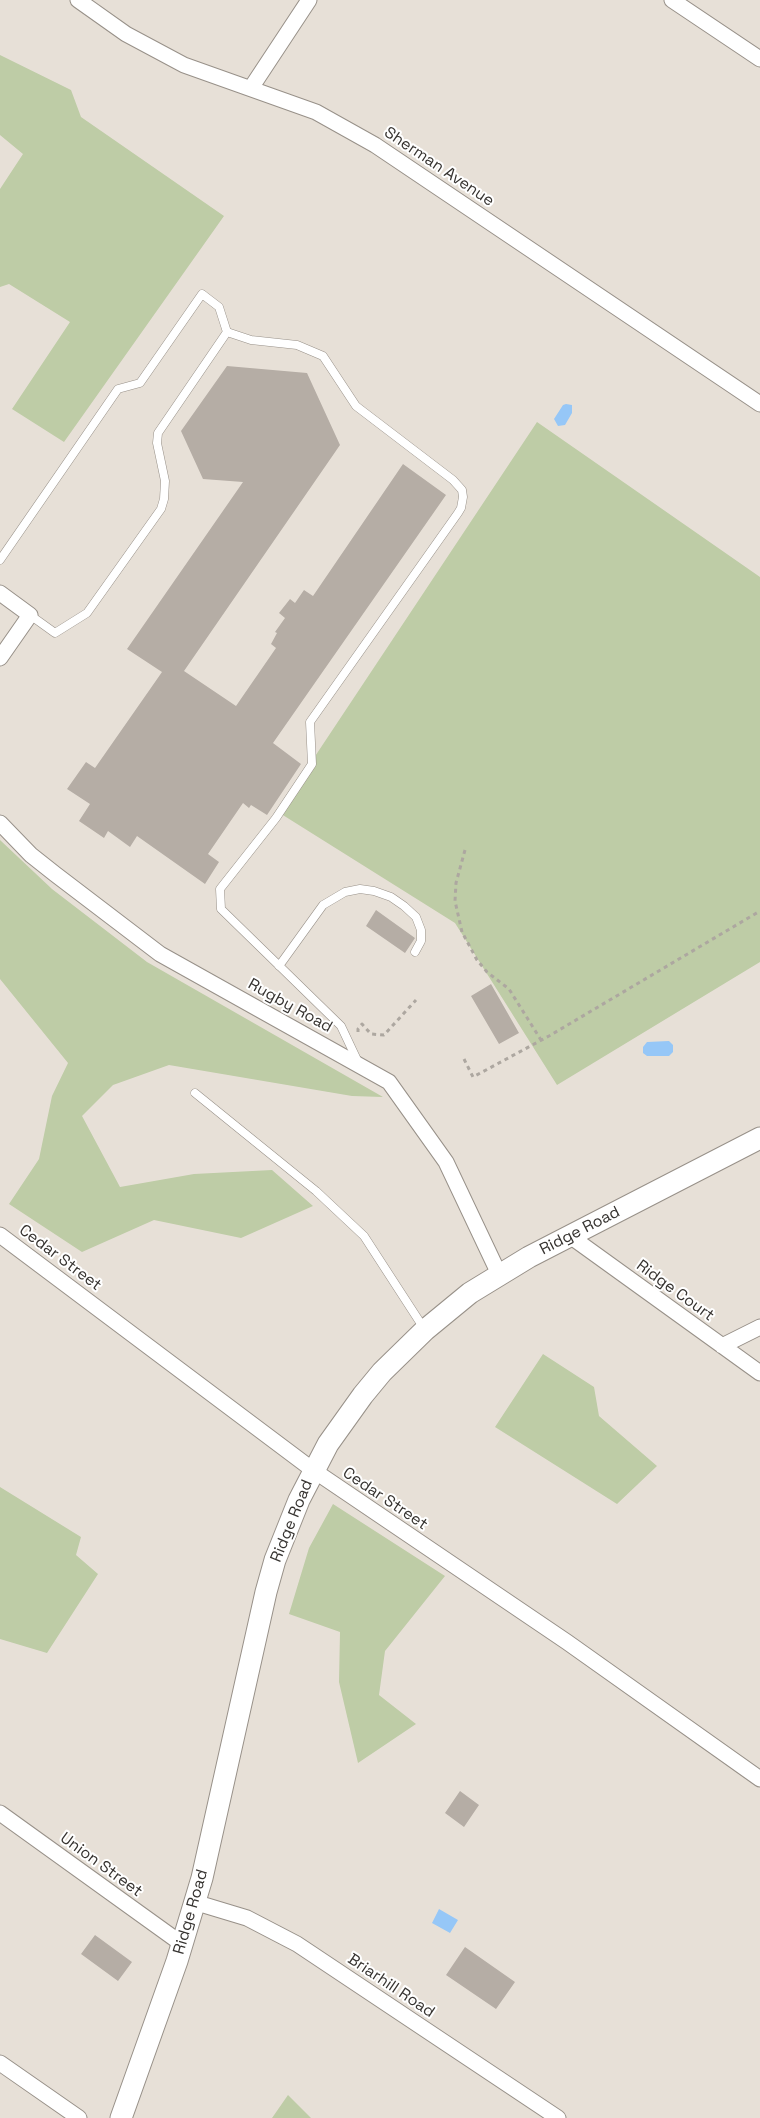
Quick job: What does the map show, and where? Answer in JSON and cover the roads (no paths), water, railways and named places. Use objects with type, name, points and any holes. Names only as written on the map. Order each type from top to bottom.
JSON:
[{"type":"main road","name":"Ridge Road","points":[[121,2118],[146,2051],[202,1878],[266,1592],[286,1530],[313,1470],[345,1419],[387,1367],[425,1330],[470,1293],[499,1274],[570,1236],[760,1138]]},
{"type":"street","name":"Sherman Avenue","points":[[78,0],[126,34],[184,65],[316,112],[376,145],[760,404]]},
{"type":"street","points":[[251,88],[309,0]]},
{"type":"street","points":[[672,0],[760,59]]},
{"type":"street","points":[[0,593],[30,615],[0,658]]},
{"type":"street","name":"Rugby Road","points":[[0,823],[31,855],[54,874],[160,954],[389,1082],[446,1162],[499,1274]]},
{"type":"street","name":"Cedar Street","points":[[0,1234],[313,1470],[567,1642],[760,1779]]},
{"type":"street","name":"Ridge Court","points":[[570,1236],[760,1373]]},
{"type":"street","points":[[722,1346],[760,1327]]},
{"type":"street","name":"Union Street","points":[[0,1813],[182,1944]]},
{"type":"street","name":"Briarhill Road","points":[[194,1902],[248,1918],[296,1944],[558,2118]]},
{"type":"street","points":[[0,2063],[79,2118]]},
{"type":"lane","points":[[0,560],[118,389],[140,383],[202,294],[220,307],[227,332],[158,433],[157,443],[165,481],[164,499],[161,509],[87,613],[55,633],[30,615]]},
{"type":"lane","points":[[227,332],[251,340],[297,345],[323,356],[356,406],[453,480],[462,490],[461,508],[310,722],[312,764],[276,818],[220,889],[221,910],[341,1026],[360,1066]]},
{"type":"lane","points":[[279,966],[323,905],[345,892],[360,890],[374,891],[391,897],[416,918],[422,930],[421,942],[415,952]]},
{"type":"lane","points":[[195,1093],[316,1191],[364,1236],[425,1330]]},
{"type":"water","points":[[563,405],[572,405],[572,413],[565,425],[558,426],[554,419]]},
{"type":"water","points":[[669,1041],[673,1045],[673,1052],[669,1056],[647,1056],[643,1053],[643,1047],[647,1042]]},
{"type":"water","points":[[439,1909],[458,1920],[450,1933],[432,1923]]}]
